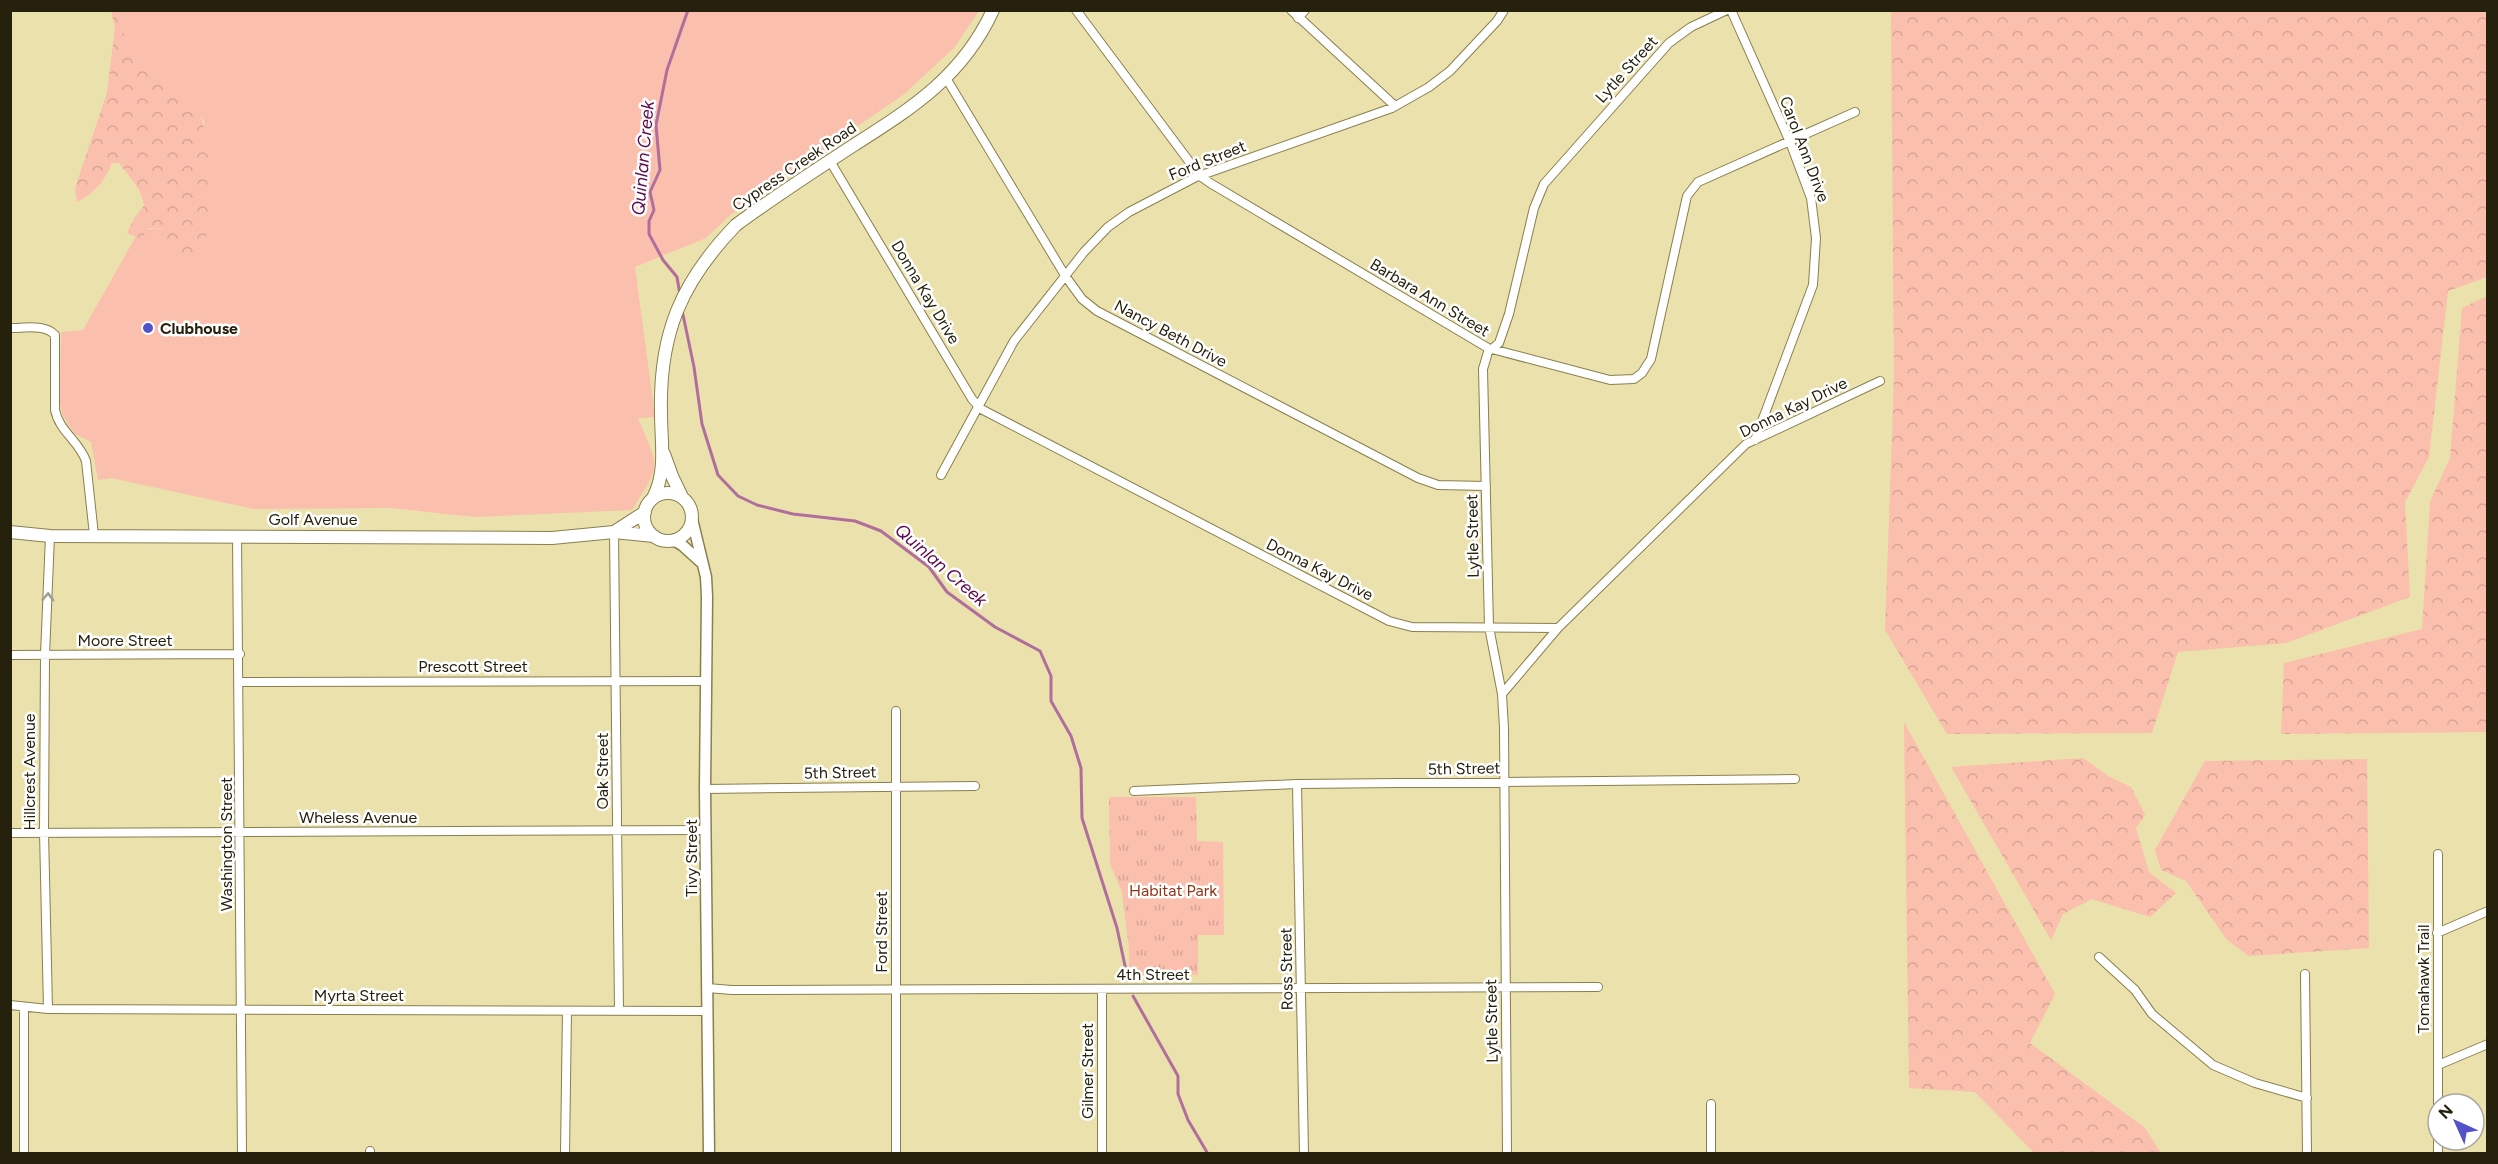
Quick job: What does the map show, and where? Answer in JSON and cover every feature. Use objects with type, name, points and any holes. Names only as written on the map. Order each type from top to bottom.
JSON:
[{"type":"main road","name":"Cypress Creek Road","points":[[653,498],[659,486],[664,452],[661,370],[667,340],[675,313],[686,290],[715,247],[736,225],[908,110],[946,78],[979,39],[993,10]]},
{"type":"main road","name":"Cypress Creek Road","points":[[664,452],[682,497]]},
{"type":"main road","points":[[669,492],[682,497],[688,503],[692,519],[686,533],[673,540],[663,540],[654,536],[646,527],[645,512],[653,498],[669,492]]},
{"type":"main road","name":"Golf Avenue","points":[[614,532],[645,512]]},
{"type":"main road","name":"Golf Avenue","points":[[10,532],[50,536],[552,537],[614,532],[654,536]]},
{"type":"street","name":"Barbara Ann Street","points":[[1076,10],[1200,176],[1492,350],[1610,381],[1634,379],[1642,373],[1652,358],[1687,196],[1698,182],[1855,112]]},
{"type":"street","points":[[1291,10],[1395,106]]},
{"type":"street","points":[[1298,18],[1305,10]]},
{"type":"street","name":"Ford Street","points":[[941,475],[1014,341],[1091,244],[1118,219],[1200,176],[1395,106],[1429,87],[1450,71],[1497,21],[1504,10]]},
{"type":"street","name":"Carol Ann Drive","points":[[1729,10],[1790,142],[1810,198],[1815,220],[1813,285],[1755,440]]},
{"type":"street","name":"Lytle Street","points":[[1507,1154],[1502,694],[1489,627],[1483,369],[1488,352],[1499,343],[1509,314],[1534,208],[1544,184],[1669,43],[1691,27],[1729,10]]},
{"type":"street","name":"Nancy Beth Drive","points":[[946,78],[1066,277],[1082,299],[1097,312],[1418,478],[1438,485],[1486,486]]},
{"type":"street","name":"Donna Kay Drive","points":[[830,161],[978,406],[991,416],[1389,621],[1413,627],[1558,628],[1746,444],[1880,381]]},
{"type":"street","points":[[10,328],[41,328],[53,331],[56,335],[55,410],[57,419],[83,453],[86,461],[94,535]]},
{"type":"street","name":"Tivy Street","points":[[692,519],[707,597],[705,789],[709,1154]]},
{"type":"street","name":"Oak Street","points":[[614,532],[619,1011]]},
{"type":"street","name":"Washington Street","points":[[237,535],[240,654],[242,1154]]},
{"type":"street","name":"Hillcrest Avenue","points":[[48,1009],[44,832],[45,655],[50,536]]},
{"type":"street","points":[[673,540],[702,563]]},
{"type":"street","points":[[1502,694],[1558,628]]},
{"type":"street","name":"Moore Street","points":[[10,655],[240,654]]},
{"type":"street","name":"Prescott Street","points":[[240,682],[706,681]]},
{"type":"street","name":"Ford Street","points":[[896,711],[896,1154]]},
{"type":"street","name":"5th Street","points":[[1134,791],[1298,784],[1795,779]]},
{"type":"street","name":"Ross Street","points":[[1298,784],[1304,1154]]},
{"type":"street","name":"5th Street","points":[[705,789],[975,786]]},
{"type":"street","name":"Wheless Avenue","points":[[10,833],[706,830]]},
{"type":"street","name":"Tomahawk Trail","points":[[2438,854],[2438,1092]]},
{"type":"street","points":[[2437,933],[2487,911]]},
{"type":"street","points":[[2099,957],[2135,990],[2152,1014],[2213,1065],[2255,1083],[2307,1098]]},
{"type":"street","points":[[2305,974],[2307,1154]]},
{"type":"street","name":"4th Street","points":[[707,988],[896,990],[1598,987]]},
{"type":"street","name":"Gilmer Street","points":[[1102,989],[1102,1154]]},
{"type":"street","name":"Myrta Street","points":[[10,1005],[48,1009],[707,1011]]},
{"type":"street","points":[[24,1008],[24,1154]]},
{"type":"street","points":[[565,1154],[567,1011]]},
{"type":"street","points":[[2438,1065],[2487,1044]]},
{"type":"street","points":[[1711,1104],[1711,1154]]},
{"type":"green space","points":[[111,11],[121,11],[124,37],[190,96],[197,105],[214,159],[208,185],[212,218],[205,240],[193,253],[178,259],[172,256],[163,229],[148,228],[142,239],[127,233],[144,206],[138,188],[119,163],[112,163],[98,186],[77,202],[75,188],[107,93],[115,27]]},
{"type":"green space","points":[[114,11],[979,11],[954,48],[903,95],[757,195],[728,217],[706,238],[635,267],[655,417],[638,418],[650,447],[654,465],[649,483],[632,510],[475,517],[390,508],[254,509],[111,478],[98,480],[91,442],[75,434],[62,414],[60,402],[61,332],[83,330],[140,229],[207,230],[204,120],[120,45]]},
{"type":"green space","points":[[1891,11],[2487,11],[2487,277],[2448,291],[2429,457],[2405,502],[2410,597],[2286,643],[2178,652],[2152,733],[1947,734],[1885,630],[1894,379]]},
{"type":"green space","points":[[2487,296],[2487,732],[2281,734],[2284,663],[2422,629],[2430,502],[2450,458],[2462,308]]},
{"type":"green space","points":[[1904,722],[2055,994],[2030,1043],[2145,1128],[2161,1153],[2034,1153],[1975,1092],[1909,1088]]},
{"type":"green space","points":[[2083,758],[2108,776],[2131,787],[2145,815],[2136,828],[2149,872],[2176,893],[2150,917],[2092,899],[2063,914],[2051,940],[1951,767]]},
{"type":"green space","points":[[2367,759],[2369,948],[2249,956],[2227,940],[2186,881],[2161,870],[2155,850],[2205,761]]},
{"type":"green space","name":"Habitat Park","points":[[1109,797],[1196,797],[1197,841],[1223,842],[1224,935],[1198,935],[1198,975],[1129,975],[1129,949],[1122,892],[1110,864]]},
{"type":"waterway","name":"Quinlan Creek","points":[[680,295],[677,277],[663,260],[649,234],[649,221],[654,210],[650,192],[660,170],[656,125],[667,70],[688,10]]},
{"type":"waterway","name":"Quinlan Creek","points":[[682,310],[694,367],[702,424],[718,475],[738,496],[757,505],[793,514],[855,521],[881,531],[929,567],[947,592],[995,627],[1040,651],[1051,676],[1051,701],[1071,736],[1081,768],[1082,818],[1117,928],[1128,980]]},
{"type":"waterway","name":"Quinlan Creek","points":[[1133,996],[1178,1076],[1178,1094],[1188,1120],[1208,1154]]},
{"type":"place","name":"Clubhouse","points":[[148,328]]}]
